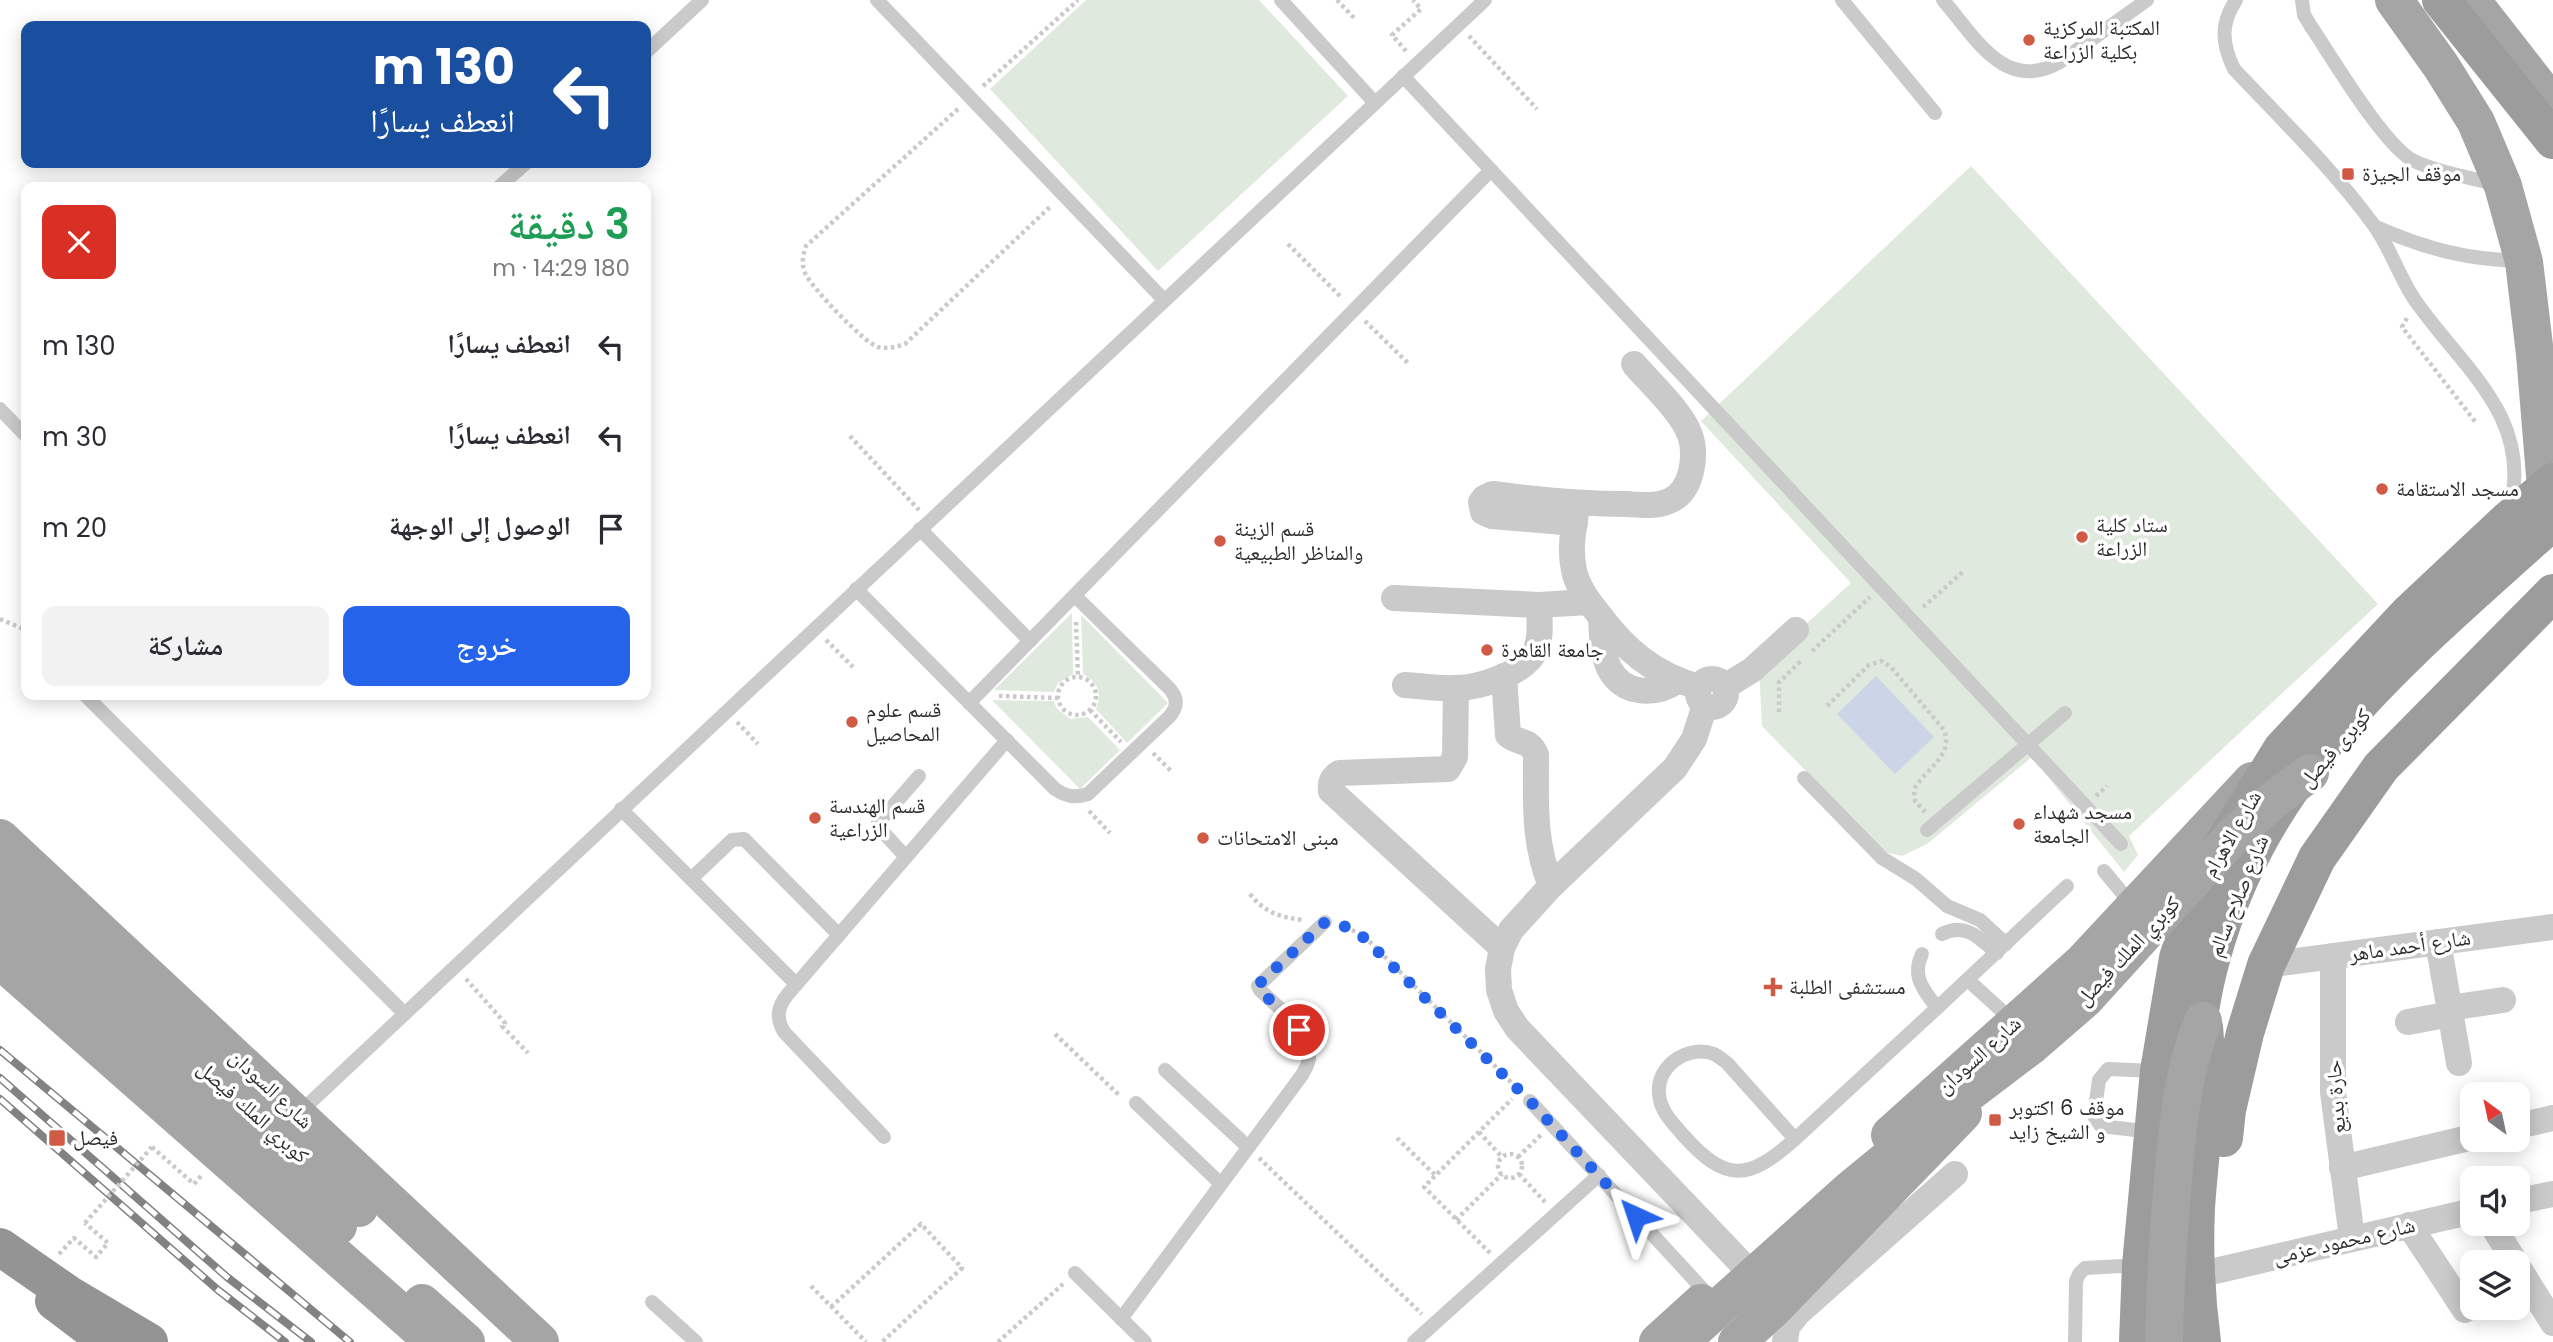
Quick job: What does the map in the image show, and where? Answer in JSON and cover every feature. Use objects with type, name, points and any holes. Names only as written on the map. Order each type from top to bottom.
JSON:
[{"type":"highway","points":[[2441,0],[2553,139]]},
{"type":"highway","name":"شارع الاهرام","points":[[2138,1342],[2141,1265],[2164,1096],[2178,958],[2209,867],[2245,808],[2296,761],[2409,613],[2507,521],[2551,497]]},
{"type":"highway","name":"شارع صلاح سالم","points":[[2177,1342],[2164,1096],[2242,873],[2266,826],[2294,781],[2326,739],[2551,497]]},
{"type":"highway","name":"كوبرى فيصل","points":[[2202,1342],[2195,1283],[2196,1209],[2206,1076],[2203,1021],[2219,955],[2242,891],[2272,830],[2296,761],[2349,727],[2553,531]]},
{"type":"highway","points":[[2218,1342],[2215,1305],[2217,1196],[2227,1110],[2245,1033],[2266,965],[2317,858],[2381,767],[2549,606]]},
{"type":"highway","points":[[2242,873],[2245,808]]},
{"type":"highway","points":[[0,1247],[68,1294],[149,1342]]},
{"type":"highway","points":[[0,1265],[108,1342]]},
{"type":"main road","points":[[2393,0],[2441,66],[2476,122],[2539,270],[2535,354],[2551,497]]},
{"type":"main road","points":[[2471,0],[2553,105]]},
{"type":"main road","name":"شارع السودان","points":[[1658,1342],[2082,963],[2134,907],[2296,761]]},
{"type":"main road","name":"كوبري الملك فيصل","points":[[1680,1342],[1851,1189],[1962,1098],[2032,1045],[2085,999],[2235,834],[2272,801],[2296,761]]},
{"type":"main road","name":"شارع السودان","points":[[0,838],[540,1342]]},
{"type":"main road","name":"كوبري الملك فيصل","points":[[0,882],[506,1342]]},
{"type":"main road","name":"كوبري الملك فيصل","points":[[0,919],[466,1342]]},
{"type":"main road","points":[[0,960],[434,1342]]},
{"type":"main road","name":"كوبري الملك فيصل","points":[[1737,1342],[1957,1120],[2040,1024],[2082,963]]},
{"type":"main road","points":[[2164,1342],[2176,1149],[2187,1072],[2203,1021]]},
{"type":"street","points":[[1502,506],[1576,514],[1658,505],[1673,500],[1678,495],[1691,472],[1693,453],[1690,435],[1681,419],[1634,364]]},
{"type":"street","points":[[1576,514],[1572,556],[1574,572],[1580,588],[1595,610],[1625,647],[1639,659],[1694,691],[1710,707],[1720,705],[1726,696],[1726,686],[1752,670],[1796,630]]},
{"type":"street","points":[[1394,598],[1595,610]]},
{"type":"street","points":[[1405,685],[1456,688],[1481,684],[1504,676],[1528,662],[1536,650],[1539,636],[1538,605]]},
{"type":"street","points":[[1504,676],[1508,734],[1513,739],[1527,742],[1536,755],[1535,830],[1551,886]]},
{"type":"street","points":[[1456,688],[1455,757],[1448,769],[1339,773],[1333,777],[1331,791],[1502,948]]},
{"type":"street","points":[[1694,691],[1694,739],[1675,768],[1551,886],[1511,930],[1502,948],[1498,970],[1499,990],[1506,1011],[1517,1028],[1744,1266]]},
{"type":"street","name":"شارع أحمد ماهر","points":[[2266,965],[2438,942],[2551,934]]},
{"type":"street","points":[[2438,942],[2459,1063]]},
{"type":"street","name":"حارة بديع","points":[[2333,956],[2333,1093],[2352,1238]]},
{"type":"street","points":[[2408,1022],[2503,1000]]},
{"type":"street","points":[[2530,1123],[2553,1118]]},
{"type":"street","points":[[2342,1168],[2460,1140]]},
{"type":"street","points":[[1786,1342],[1787,1327],[1798,1314],[1955,1174]]},
{"type":"street","points":[[2530,1199],[2553,1194]]},
{"type":"street","name":"شارع محمود عزمى","points":[[2215,1271],[2460,1214]]},
{"type":"street","points":[[2409,1225],[2460,1302]]},
{"type":"street","points":[[2530,1286],[2553,1323]]},
{"type":"lane","points":[[651,47],[702,0]]},
{"type":"lane","points":[[877,0],[1164,300]]},
{"type":"lane","points":[[1281,0],[1375,103]]},
{"type":"lane","points":[[298,1114],[1485,0]]},
{"type":"lane","points":[[1842,0],[1935,113]]},
{"type":"lane","points":[[1943,0],[2003,65],[2032,73],[2060,62],[2147,0]]},
{"type":"lane","points":[[2236,0],[2228,11],[2223,31],[2225,51],[2234,69],[2352,196],[2376,227],[2416,302],[2490,395],[2501,414],[2511,445],[2515,478],[2507,521]]},
{"type":"lane","points":[[2302,0],[2304,15],[2312,28],[2393,145],[2413,160],[2425,165],[2503,186]]},
{"type":"lane","points":[[1403,76],[2121,844]]},
{"type":"lane","points":[[505,182],[520,168]]},
{"type":"lane","points":[[973,699],[1491,170]]},
{"type":"lane","points":[[2376,227],[2415,244],[2451,254],[2539,270]]},
{"type":"lane","points":[[0,409],[21,431]]},
{"type":"lane","points":[[925,525],[1030,641]]},
{"type":"lane","points":[[856,589],[973,699],[1007,740],[1055,789],[1065,796],[1077,798],[1088,794],[1137,748],[1175,711],[1177,702],[1175,694],[1075,596]]},
{"type":"lane","points":[[90,700],[404,1013]]},
{"type":"lane","points":[[1931,826],[2065,713]]},
{"type":"lane","points":[[884,1137],[780,1025],[778,1017],[782,1001],[1007,740]]},
{"type":"lane","points":[[906,857],[881,830],[878,823],[919,776]]},
{"type":"lane","points":[[1804,778],[1882,858],[1916,879],[1947,906],[1980,920],[2001,949]]},
{"type":"lane","points":[[621,809],[796,984]]},
{"type":"lane","points":[[691,878],[732,840],[744,839],[839,935]]},
{"type":"lane","points":[[2104,870],[2134,907]]},
{"type":"lane","points":[[1795,1139],[1727,1063],[1714,1054],[1699,1052],[1683,1055],[1670,1064],[1661,1077],[1659,1093],[1662,1108],[1699,1153],[1711,1163],[1726,1169],[1741,1171],[1757,1168],[1771,1160],[1795,1139],[2067,887]]},
{"type":"lane","points":[[1121,1319],[1302,1075],[1309,1060],[1307,1044],[1299,1030],[1258,986],[1325,922]]},
{"type":"lane","points":[[1942,934],[1966,929],[2001,949]]},
{"type":"lane","points":[[1922,954],[1918,962],[1918,980],[1937,1007]]},
{"type":"lane","points":[[1968,979],[2015,1023]]},
{"type":"lane","points":[[1165,1070],[1248,1147]]},
{"type":"lane","points":[[1530,1101],[1709,1296]]},
{"type":"lane","points":[[1136,1104],[1221,1184]]},
{"type":"lane","points":[[1414,1342],[1599,1175]]},
{"type":"lane","points":[[2075,1342],[2076,1282],[2079,1273],[2085,1268],[2141,1265]]},
{"type":"lane","points":[[1075,1273],[1145,1342]]},
{"type":"lane","points":[[652,1302],[696,1342]]},
{"type":"path","points":[[1063,194],[905,344],[886,348],[867,342],[805,275],[803,256],[806,246],[1078,0]]},
{"type":"path","points":[[1337,0],[1356,20]]},
{"type":"path","points":[[1413,0],[1421,9],[1392,35],[1417,63]]},
{"type":"path","points":[[1458,25],[1537,108]]},
{"type":"path","points":[[2416,302],[2402,327],[2477,424]]},
{"type":"path","points":[[850,436],[925,525]]},
{"type":"path","points":[[1910,618],[1964,571]]},
{"type":"path","points":[[1779,712],[1779,682],[1881,587]]},
{"type":"path","points":[[1075,596],[1078,677]]},
{"type":"path","points":[[0,619],[21,628]]},
{"type":"path","points":[[815,628],[853,667]]},
{"type":"path","points":[[1827,706],[1869,665],[1881,662],[1891,667],[1944,730],[1947,738],[1947,748],[1943,756],[1914,790],[1915,801],[1931,826]]},
{"type":"path","points":[[1078,677],[1091,683],[1096,696],[1090,710],[1084,714],[1070,714],[1064,710],[1058,698],[1061,685],[1078,677]]},
{"type":"path","points":[[973,699],[1058,698]]},
{"type":"path","points":[[1090,710],[1172,772]]},
{"type":"path","points":[[726,711],[758,744]]},
{"type":"path","points":[[1077,798],[1110,833]]},
{"type":"path","points":[[1250,894],[1258,905],[1283,918],[1347,927],[1365,937],[1520,1091],[1424,1187],[1501,1264]]},
{"type":"path","points":[[454,966],[505,1023],[502,1026],[528,1053]]},
{"type":"path","points":[[1055,1034],[1118,1095],[1136,1104]]},
{"type":"path","points":[[1518,1157],[1552,1125]]},
{"type":"path","points":[[1479,1132],[1502,1157]]},
{"type":"path","points":[[1397,1138],[1436,1175]]},
{"type":"path","points":[[74,1238],[96,1257],[108,1243],[85,1223],[152,1147],[194,1184]]},
{"type":"path","points":[[1248,1147],[1433,1325]]},
{"type":"path","points":[[1507,1154],[1518,1157],[1523,1165],[1519,1174],[1510,1178],[1502,1174],[1498,1166],[1502,1157],[1507,1154]]},
{"type":"path","points":[[1456,1220],[1502,1174]]},
{"type":"path","points":[[1519,1174],[1556,1214]]},
{"type":"path","points":[[831,1307],[921,1224],[962,1268],[882,1342]]},
{"type":"path","points":[[998,1342],[1075,1273]]},
{"type":"path","points":[[811,1286],[866,1342]]},
{"type":"shaded area","points":[[1086,0],[1259,0],[1348,96],[1158,271],[990,89]]},
{"type":"shaded area","points":[[1971,166],[2378,604],[2129,836],[2138,855],[2124,872],[2032,757],[1927,844],[1902,856],[1885,852],[1762,726],[1759,667],[1851,583],[1701,421]]},
{"type":"shaded area","points":[[1072,613],[1073,674],[1058,683],[1054,692],[994,690]]},
{"type":"shaded area","points":[[1081,615],[1168,703],[1127,743],[1096,709],[1098,688],[1083,674]]},
{"type":"shaded area","points":[[992,700],[1054,701],[1057,709],[1071,719],[1088,717],[1120,750],[1080,789]]},
{"type":"water","points":[[1876,676],[1934,737],[1895,774],[1837,714]]},
{"type":"railway","points":[[0,1050],[350,1342]]},
{"type":"railway","points":[[0,1078],[227,1277],[311,1342]]},
{"type":"railway","points":[[0,1099],[218,1290],[285,1342]]},
{"type":"place","name":"المكتبة المركزية بكلية الزراعة","points":[[2029,40]]},
{"type":"place","name":"موقف الجيزة","points":[[2348,174]]},
{"type":"place","name":"مسجد الاستقامة","points":[[2382,489]]},
{"type":"place","name":"ستاد كلية الزراعة","points":[[2082,537]]},
{"type":"place","name":"قسم الزينة والمناظر الطبيعية","points":[[1220,541]]},
{"type":"place","name":"جامعة القاهرة","points":[[1487,650]]},
{"type":"place","name":"قسم علوم المحاصيل","points":[[852,722]]},
{"type":"place","name":"قسم الهندسة الزراعية","points":[[815,818]]},
{"type":"place","name":"مسجد شهداء الجامعة","points":[[2019,824]]},
{"type":"place","name":"مبنى الامتحانات","points":[[1203,838]]},
{"type":"place","name":"مستشفى الطلبة","points":[[1773,987]]},
{"type":"place","name":"موقف 6 اكتوبر و الشيخ زايد","points":[[1995,1120]]},
{"type":"place","name":"فيصل","points":[[57,1138]]},
{"type":"route","points":[[1299,1030],[1260,990],[1259,984],[1325,922],[1359,933],[1530,1101],[1636,1216]]}]
